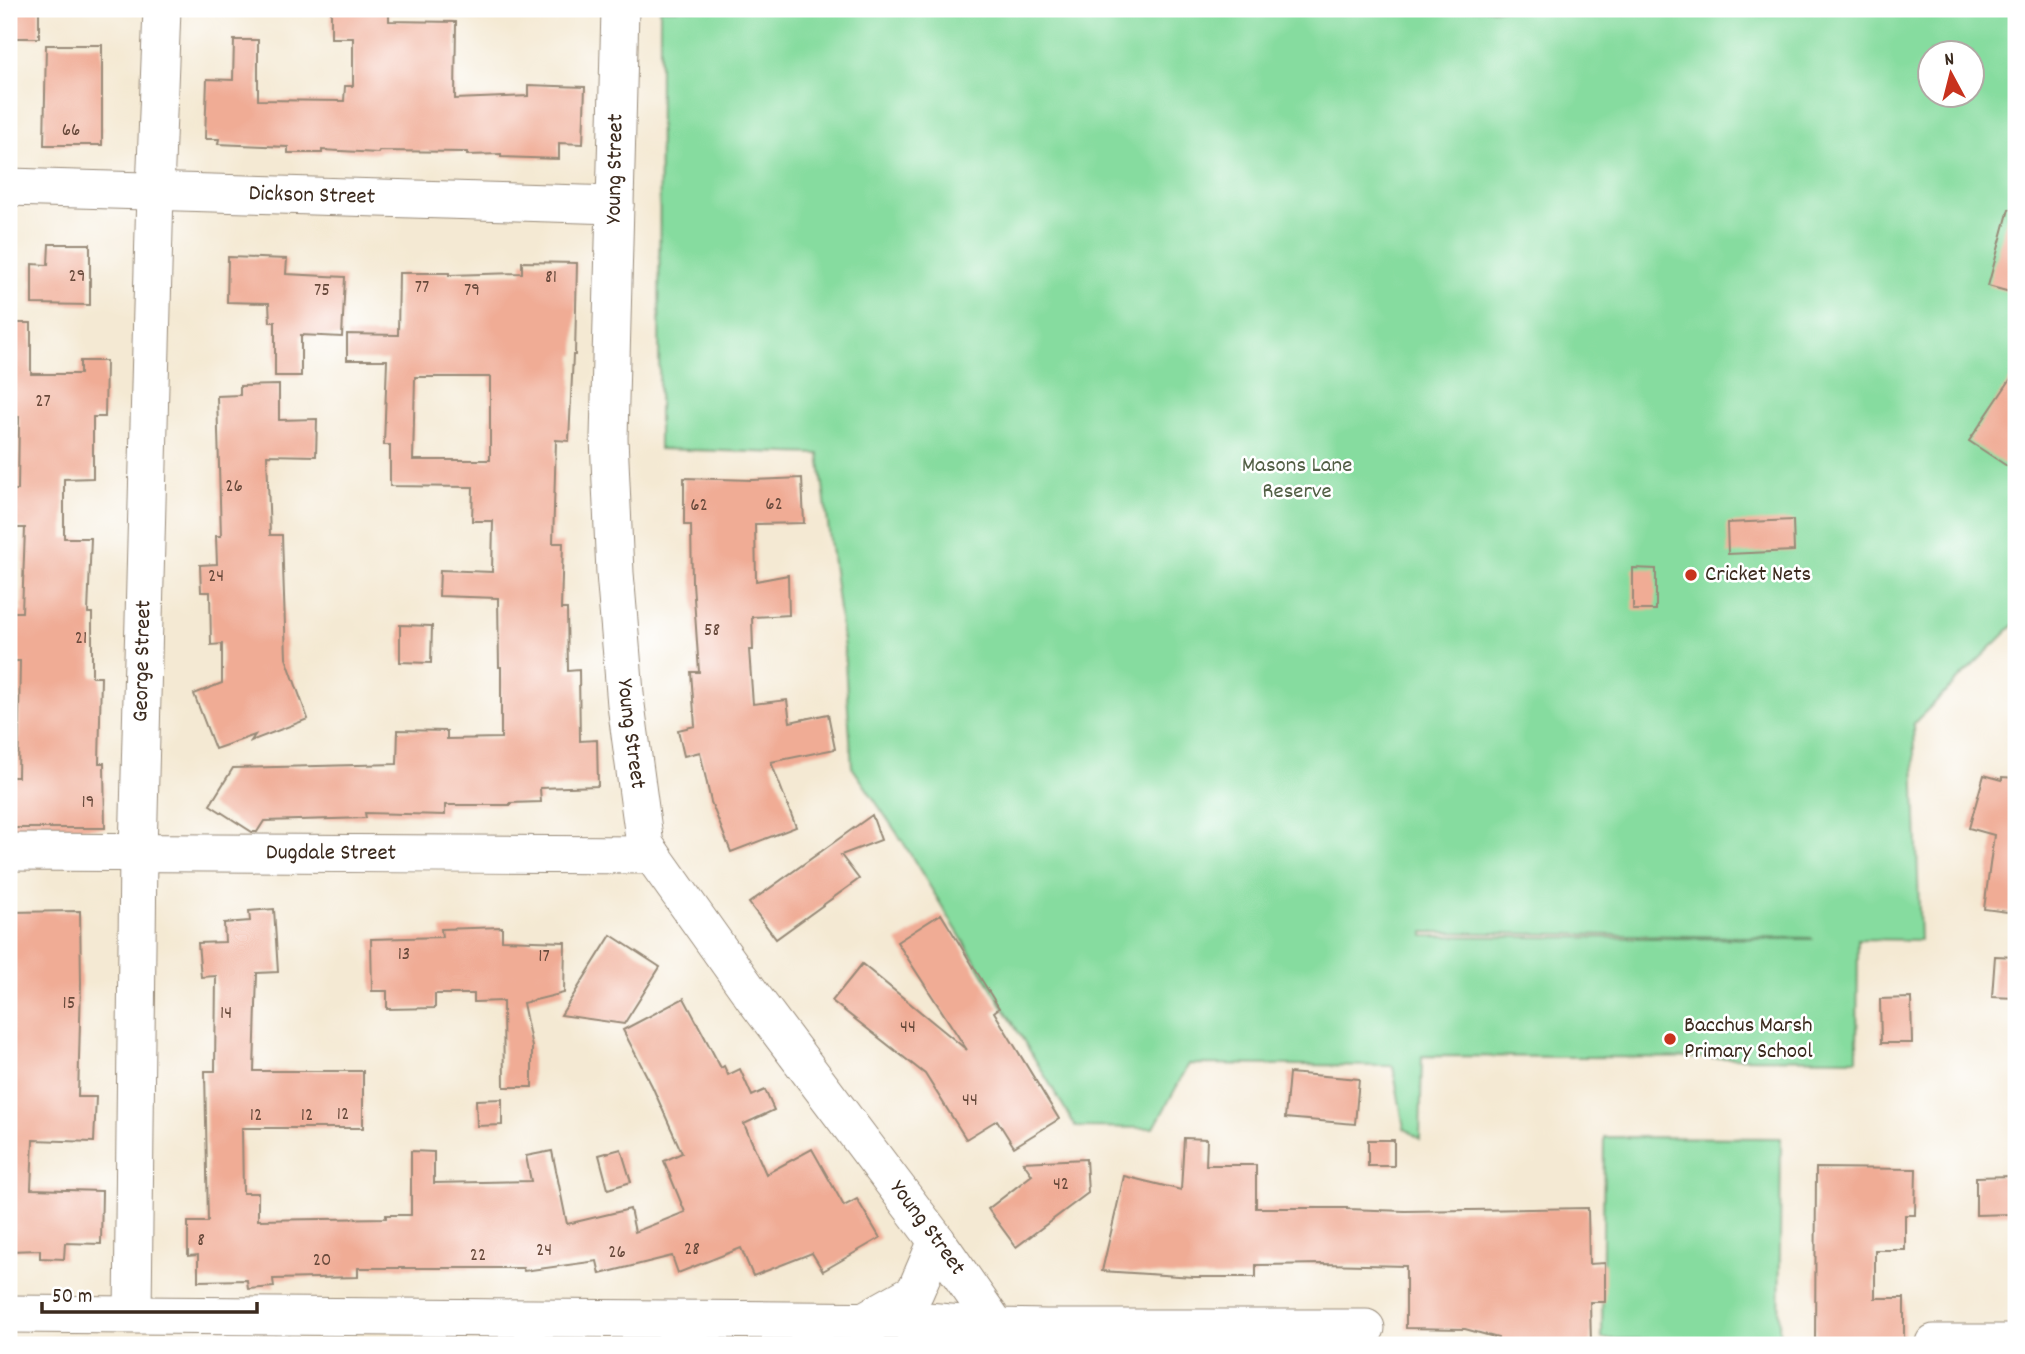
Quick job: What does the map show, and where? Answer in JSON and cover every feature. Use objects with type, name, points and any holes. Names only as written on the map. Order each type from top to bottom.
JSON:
[{"type":"street","name":"George Street","points":[[133,1314],[138,853],[155,191],[163,9]]},
{"type":"street","name":"Young Street","points":[[620,9],[609,438],[615,573],[626,705],[645,845],[754,998],[937,1241],[1000,1336]]},
{"type":"street","name":"Dickson Street","points":[[9,187],[615,205]]},
{"type":"street","name":"Dugdale Street","points":[[9,852],[652,855]]},
{"type":"street","points":[[864,1321],[915,1292],[937,1241]]},
{"type":"street","points":[[9,1314],[133,1314],[228,1331],[864,1321],[927,1321],[1000,1336],[1366,1328]]},
{"type":"street","points":[[1934,1343],[2016,1343]]},
{"type":"green space","name":"Masons Lane Reserve","points":[[660,9],[2016,9],[2016,623],[1913,724],[1920,940],[1858,939],[1857,1059],[1422,1056],[1420,1139],[1404,1128],[1393,1066],[1189,1064],[1154,1128],[1076,1127],[903,842],[852,767],[844,649],[819,454],[659,449]],"holes":[[[1424,932],[1811,938],[1424,936]]]},
{"type":"green space","points":[[1604,1137],[1781,1138],[1779,1341],[1602,1339]]},
{"type":"building","points":[[9,9],[39,9],[39,38],[9,38]]},
{"type":"building","points":[[331,9],[389,9],[389,21],[456,22],[455,99],[528,96],[528,85],[585,87],[583,144],[559,143],[559,159],[501,157],[501,154],[467,155],[467,152],[378,153],[322,150],[322,153],[288,153],[288,147],[218,144],[219,139],[205,139],[207,79],[233,80],[234,40],[258,40],[258,100],[344,101],[345,86],[353,86],[353,38],[331,38]]},
{"type":"building","points":[[46,45],[102,45],[102,145],[44,145]]},
{"type":"building","points":[[2009,209],[2016,210],[2016,269],[2010,292],[1988,286]]},
{"type":"building","points":[[49,244],[90,244],[90,305],[32,304],[32,264],[48,265]]},
{"type":"building","points":[[228,257],[287,259],[286,274],[345,277],[342,337],[301,335],[301,376],[275,376],[275,322],[270,322],[269,303],[227,302]]},
{"type":"building","points":[[522,262],[577,263],[575,355],[569,441],[556,440],[553,543],[563,543],[561,609],[567,609],[568,671],[579,670],[580,741],[597,740],[598,786],[540,788],[541,802],[445,805],[445,815],[365,813],[366,818],[264,821],[257,832],[252,832],[210,805],[233,768],[397,764],[398,730],[447,731],[447,739],[501,738],[498,598],[439,596],[440,570],[492,572],[493,521],[472,521],[473,487],[390,486],[390,445],[384,445],[387,360],[347,360],[347,334],[398,335],[399,273],[522,273]],"holes":[[[415,377],[490,377],[490,460],[413,460]]]},
{"type":"building","points":[[9,323],[31,323],[31,374],[80,374],[80,361],[106,361],[105,417],[93,417],[93,478],[64,479],[64,538],[91,538],[88,613],[92,613],[92,677],[101,677],[99,763],[104,763],[105,828],[9,828],[9,777],[18,777],[20,661],[9,661],[9,612],[22,612],[25,528],[9,528],[9,490],[18,490],[19,417],[9,417]]},
{"type":"building","points":[[2016,371],[2016,472],[1969,441]]},
{"type":"building","points":[[279,385],[279,420],[317,419],[316,456],[267,455],[270,535],[282,535],[286,658],[308,719],[251,741],[255,735],[215,749],[194,694],[222,683],[222,644],[211,645],[210,592],[201,592],[200,565],[217,564],[216,536],[221,536],[217,396],[240,395],[240,386]]},
{"type":"building","points":[[684,478],[802,478],[804,523],[755,524],[756,581],[788,575],[789,615],[752,617],[753,650],[749,650],[753,704],[787,700],[790,722],[828,714],[835,749],[771,762],[796,827],[731,852],[711,802],[700,752],[684,756],[678,730],[695,726],[691,672],[699,672],[692,583],[691,525],[684,525]]},
{"type":"building","points":[[1793,520],[1794,551],[1728,554],[1727,523]]},
{"type":"building","points":[[1633,568],[1656,569],[1656,610],[1633,610]]},
{"type":"building","points":[[400,625],[432,626],[431,663],[400,662]]},
{"type":"building","points":[[1984,775],[2002,780],[2002,777],[2016,778],[2016,913],[1984,909],[1994,835],[1969,828]]},
{"type":"building","points":[[872,815],[881,840],[841,855],[859,879],[776,939],[749,903]]},
{"type":"building","points":[[274,909],[278,972],[257,973],[254,1071],[363,1071],[363,1128],[242,1128],[243,1193],[258,1193],[258,1220],[386,1218],[386,1215],[411,1215],[411,1151],[434,1152],[434,1183],[531,1181],[526,1156],[552,1151],[567,1224],[630,1209],[635,1232],[685,1212],[664,1161],[682,1153],[623,1030],[684,998],[721,1068],[724,1066],[728,1075],[740,1069],[752,1096],[765,1090],[774,1110],[744,1124],[766,1174],[812,1149],[844,1206],[857,1199],[880,1238],[823,1271],[812,1253],[753,1276],[741,1248],[678,1273],[672,1256],[600,1274],[597,1261],[524,1271],[523,1268],[358,1268],[358,1277],[273,1279],[274,1287],[248,1289],[247,1280],[198,1281],[198,1255],[188,1256],[188,1222],[208,1222],[205,1071],[215,1071],[216,976],[201,977],[198,943],[225,942],[224,923],[250,921],[249,911]]},
{"type":"building","points":[[80,911],[78,1097],[96,1097],[94,1142],[33,1140],[31,1189],[102,1191],[101,1244],[65,1243],[64,1259],[40,1258],[40,1250],[9,1251],[9,912]]},
{"type":"building","points":[[941,914],[999,1008],[994,1012],[1059,1119],[1014,1147],[997,1120],[966,1139],[925,1074],[832,1001],[862,964],[967,1050],[897,942]]},
{"type":"building","points":[[502,927],[502,940],[565,942],[564,993],[523,1003],[532,1047],[532,1087],[504,1087],[503,1001],[474,1002],[474,994],[435,994],[435,1008],[387,1009],[387,991],[372,991],[371,939],[442,937],[441,929]]},
{"type":"building","points":[[611,935],[660,967],[624,1024],[561,1015]]},
{"type":"building","points":[[1995,956],[2016,957],[2016,998],[1992,997]]},
{"type":"building","points":[[1911,998],[1912,1043],[1881,1043],[1880,999]]},
{"type":"building","points":[[1289,1073],[1359,1079],[1355,1124],[1285,1118]]},
{"type":"building","points":[[502,1099],[502,1125],[477,1126],[476,1100]]},
{"type":"building","points":[[1184,1138],[1207,1139],[1206,1165],[1256,1165],[1256,1208],[1405,1211],[1588,1208],[1589,1264],[1605,1263],[1605,1302],[1590,1302],[1591,1345],[1497,1345],[1498,1338],[1465,1329],[1406,1328],[1406,1266],[1256,1265],[1256,1277],[1194,1277],[1102,1271],[1124,1176],[1181,1190]]},
{"type":"building","points":[[1368,1140],[1394,1140],[1394,1166],[1368,1166]]},
{"type":"building","points":[[621,1149],[631,1182],[608,1189],[599,1155]]},
{"type":"building","points":[[1086,1159],[1088,1193],[1016,1247],[988,1209],[1032,1175],[1023,1162]]},
{"type":"building","points":[[1816,1168],[1916,1169],[1915,1215],[1905,1215],[1905,1250],[1875,1250],[1875,1298],[1904,1298],[1904,1345],[1815,1345]]},
{"type":"building","points":[[2011,1176],[2012,1214],[1976,1215],[1976,1177]]},
{"type":"place","name":"Cricket Nets","points":[[1691,575]]},
{"type":"place","name":"Bacchus Marsh Primary School","points":[[1670,1039]]}]
